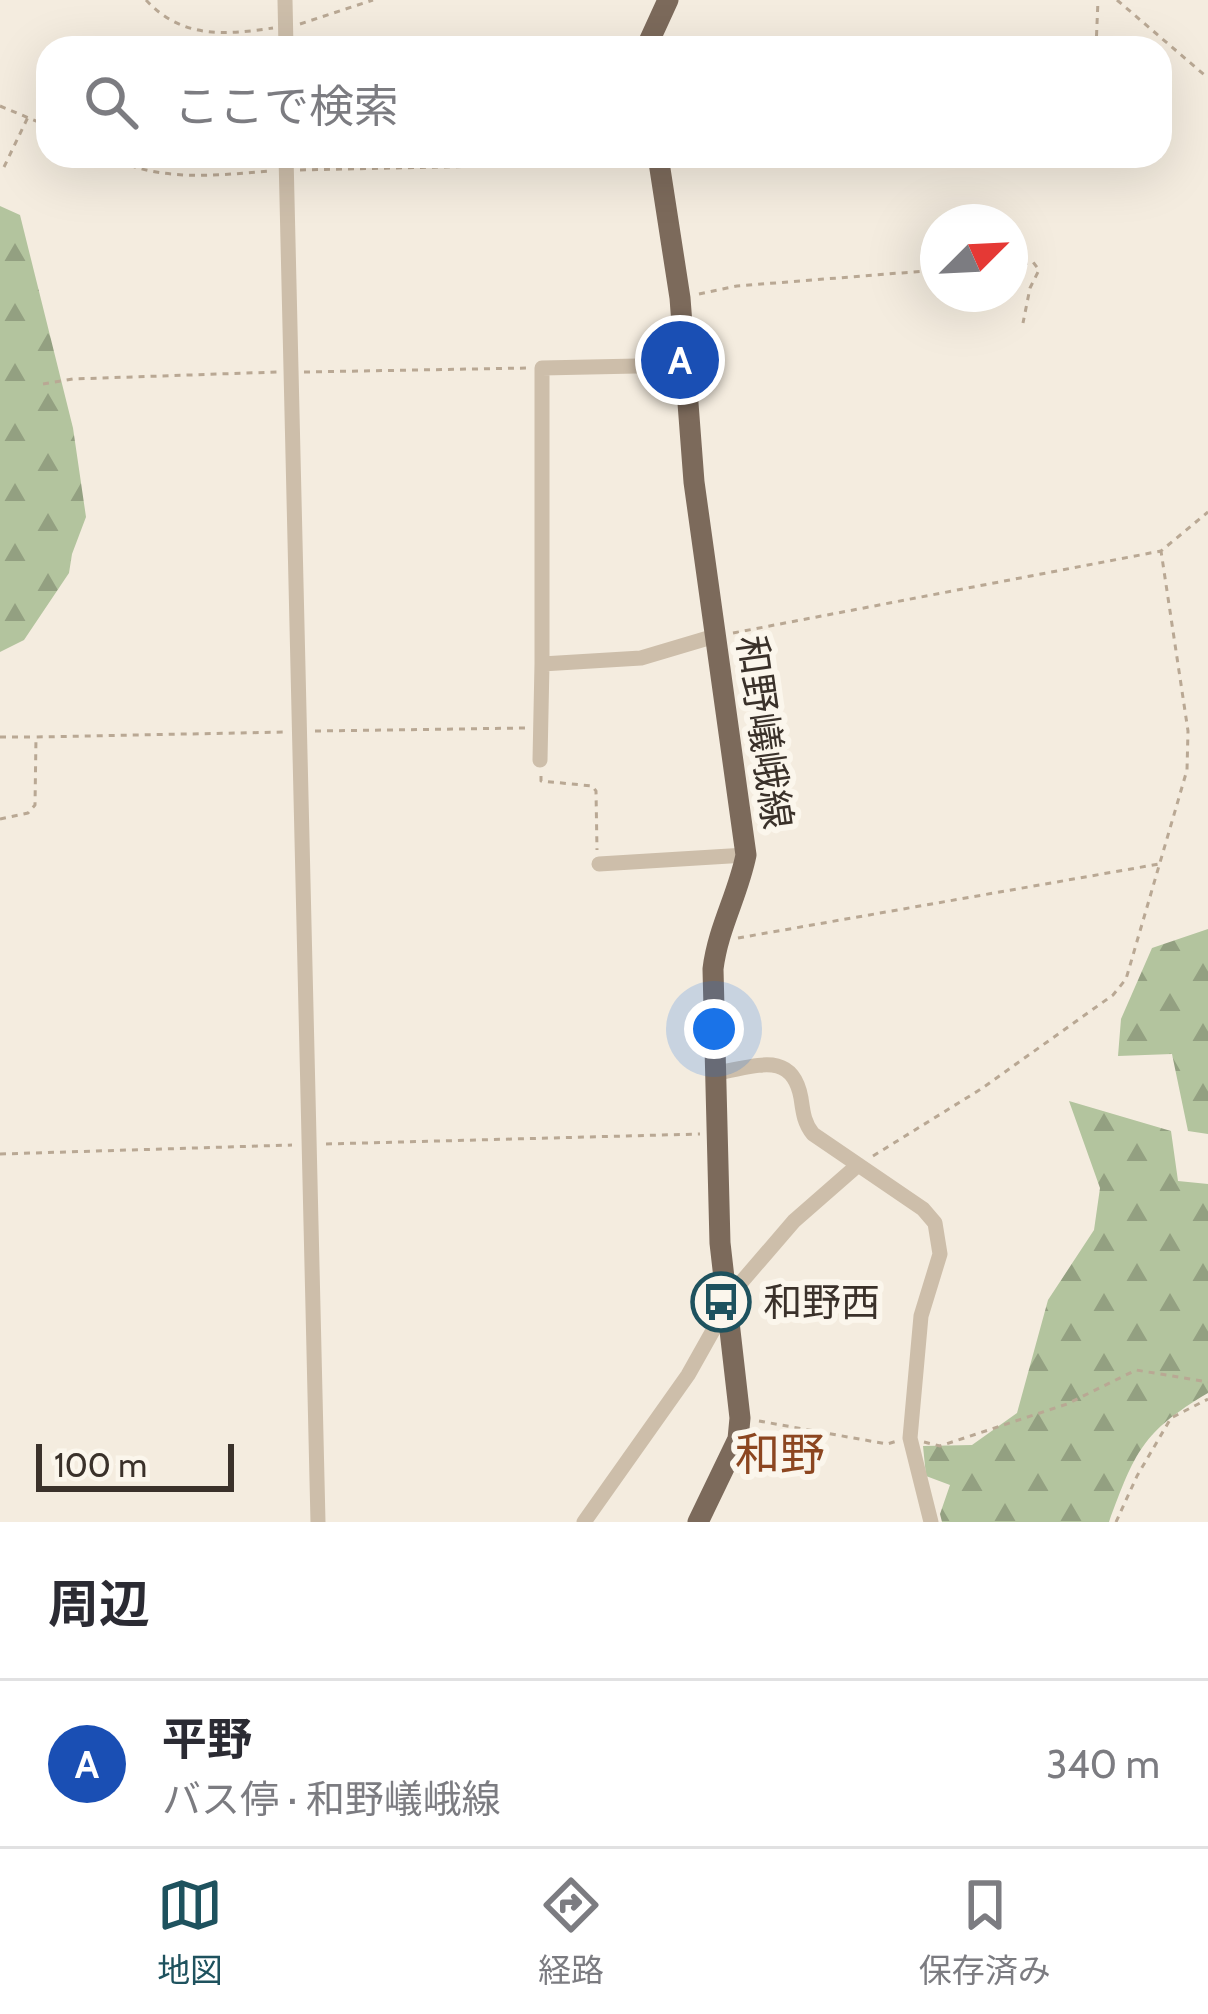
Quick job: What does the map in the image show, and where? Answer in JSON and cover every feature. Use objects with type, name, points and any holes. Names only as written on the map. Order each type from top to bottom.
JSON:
[{"type":"main road","points":[[652,36],[668,0]]},
{"type":"main road","name":"和野嶬峨線","points":[[660,168],[680,298],[694,482],[746,855],[742,878],[716,939],[713,969],[720,1243],[740,1418],[738,1439],[698,1522]]},
{"type":"street","points":[[285,0],[286,36]]},
{"type":"street","points":[[286,168],[318,1522]]},
{"type":"street","points":[[541,760],[542,368],[686,365]]},
{"type":"street","points":[[542,664],[641,658],[716,636]]},
{"type":"street","points":[[599,864],[746,855]]},
{"type":"street","points":[[716,1072],[780,1064],[790,1070],[812,1134],[923,1209],[935,1223],[940,1254],[921,1316],[910,1438],[932,1522]]},
{"type":"street","points":[[584,1522],[688,1375],[751,1270],[794,1221],[858,1166]]},
{"type":"path","points":[[146,0],[200,34],[286,26],[373,0]]},
{"type":"path","points":[[1096,36],[1098,0]]},
{"type":"path","points":[[1117,0],[1159,36]]},
{"type":"path","points":[[1172,47],[1208,78]]},
{"type":"path","points":[[0,106],[36,121]]},
{"type":"path","points":[[4,167],[28,117]]},
{"type":"path","points":[[135,168],[165,176],[239,168]]},
{"type":"path","points":[[1028,263],[1040,270],[1028,298]]},
{"type":"path","points":[[680,298],[737,286],[920,272]]},
{"type":"path","points":[[1023,323],[1025,312]]},
{"type":"path","points":[[43,384],[291,372],[542,368]]},
{"type":"path","points":[[716,636],[1160,551],[1208,512]]},
{"type":"path","points":[[858,1166],[981,1089],[1113,994],[1126,979],[1187,770],[1187,731],[1160,551]]},
{"type":"path","points":[[0,737],[541,727]]},
{"type":"path","points":[[0,818],[28,813],[35,805],[36,736]]},
{"type":"path","points":[[541,760],[541,782],[592,786],[596,791],[599,864]]},
{"type":"path","points":[[716,939],[1161,864]]},
{"type":"path","points":[[0,1154],[717,1134]]},
{"type":"path","points":[[740,1418],[887,1444],[910,1438],[940,1446],[1067,1403],[1136,1370],[1208,1382]]},
{"type":"path","points":[[1116,1522],[1137,1475],[1172,1418],[1208,1400]]},
{"type":"green space","points":[[0,206],[20,215],[73,428],[86,517],[69,573],[24,640],[0,652]]},
{"type":"green space","points":[[1208,929],[1208,1134],[1188,1131],[1172,1054],[1118,1056],[1121,1019],[1152,948]]},
{"type":"green space","points":[[1069,1101],[1171,1131],[1178,1181],[1208,1184],[1208,1393],[1168,1420],[1144,1446],[1109,1522],[942,1522],[940,1514],[950,1485],[926,1476],[923,1446],[972,1445],[1017,1413],[1048,1300],[1094,1230],[1100,1188]]},
{"type":"place","name":"平野","points":[[680,360]]},
{"type":"place","name":"和野西","points":[[721,1302]]},
{"type":"district","name":"和野","points":[[780,1454]]}]
